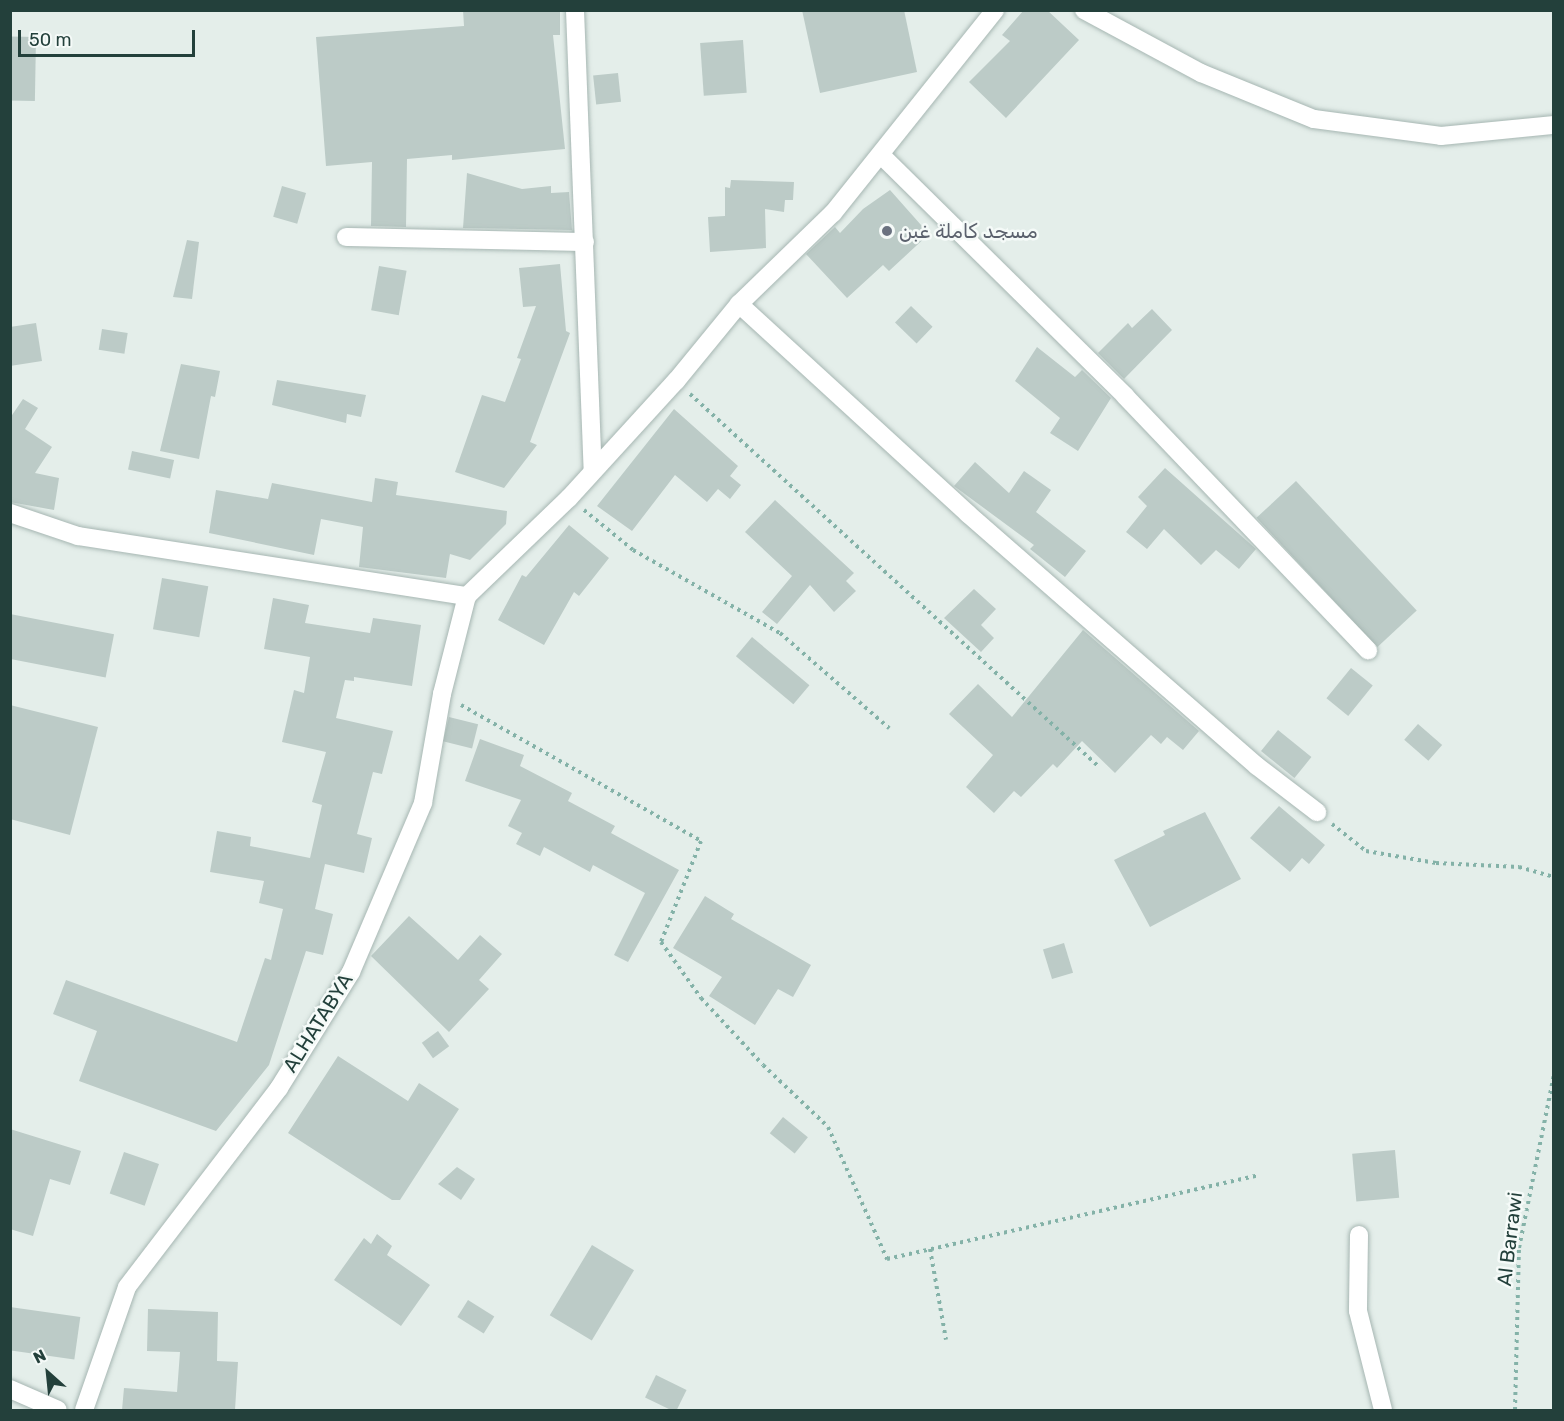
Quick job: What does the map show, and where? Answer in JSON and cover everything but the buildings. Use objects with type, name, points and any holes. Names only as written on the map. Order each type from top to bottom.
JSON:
[{"type":"street","points":[[575,10],[593,469]]},
{"type":"street","points":[[10,513],[78,536],[467,596],[569,498],[593,469],[676,381],[739,304],[833,213],[995,10]]},
{"type":"street","points":[[1084,10],[1201,73],[1314,119],[1441,136],[1554,125]]},
{"type":"street","points":[[881,155],[1125,396],[1368,650]]},
{"type":"street","points":[[346,237],[585,242]]},
{"type":"street","points":[[739,304],[968,514],[1257,766],[1317,812]]},
{"type":"street","name":"ALHATABYA","points":[[84,1410],[127,1287],[279,1088],[351,972],[423,803],[442,694],[467,596]]},
{"type":"street","points":[[1359,1235],[1359,1311],[1383,1410]]},
{"type":"street","points":[[10,1389],[58,1410]]},
{"type":"path","points":[[676,381],[1096,765]]},
{"type":"path","points":[[569,498],[633,550],[780,633],[889,728]]},
{"type":"path","points":[[442,694],[701,841],[662,942],[701,998],[763,1065],[828,1127],[887,1259],[1260,1174]]},
{"type":"path","points":[[1317,812],[1366,852],[1436,863],[1519,867],[1554,877]]},
{"type":"path","name":"Al Barrawi","points":[[1515,1410],[1519,1248],[1554,1074]]},
{"type":"path","points":[[930,1249],[946,1340]]},
{"type":"place","name":"مسجد كاملة غبن","points":[[887,231]]}]
